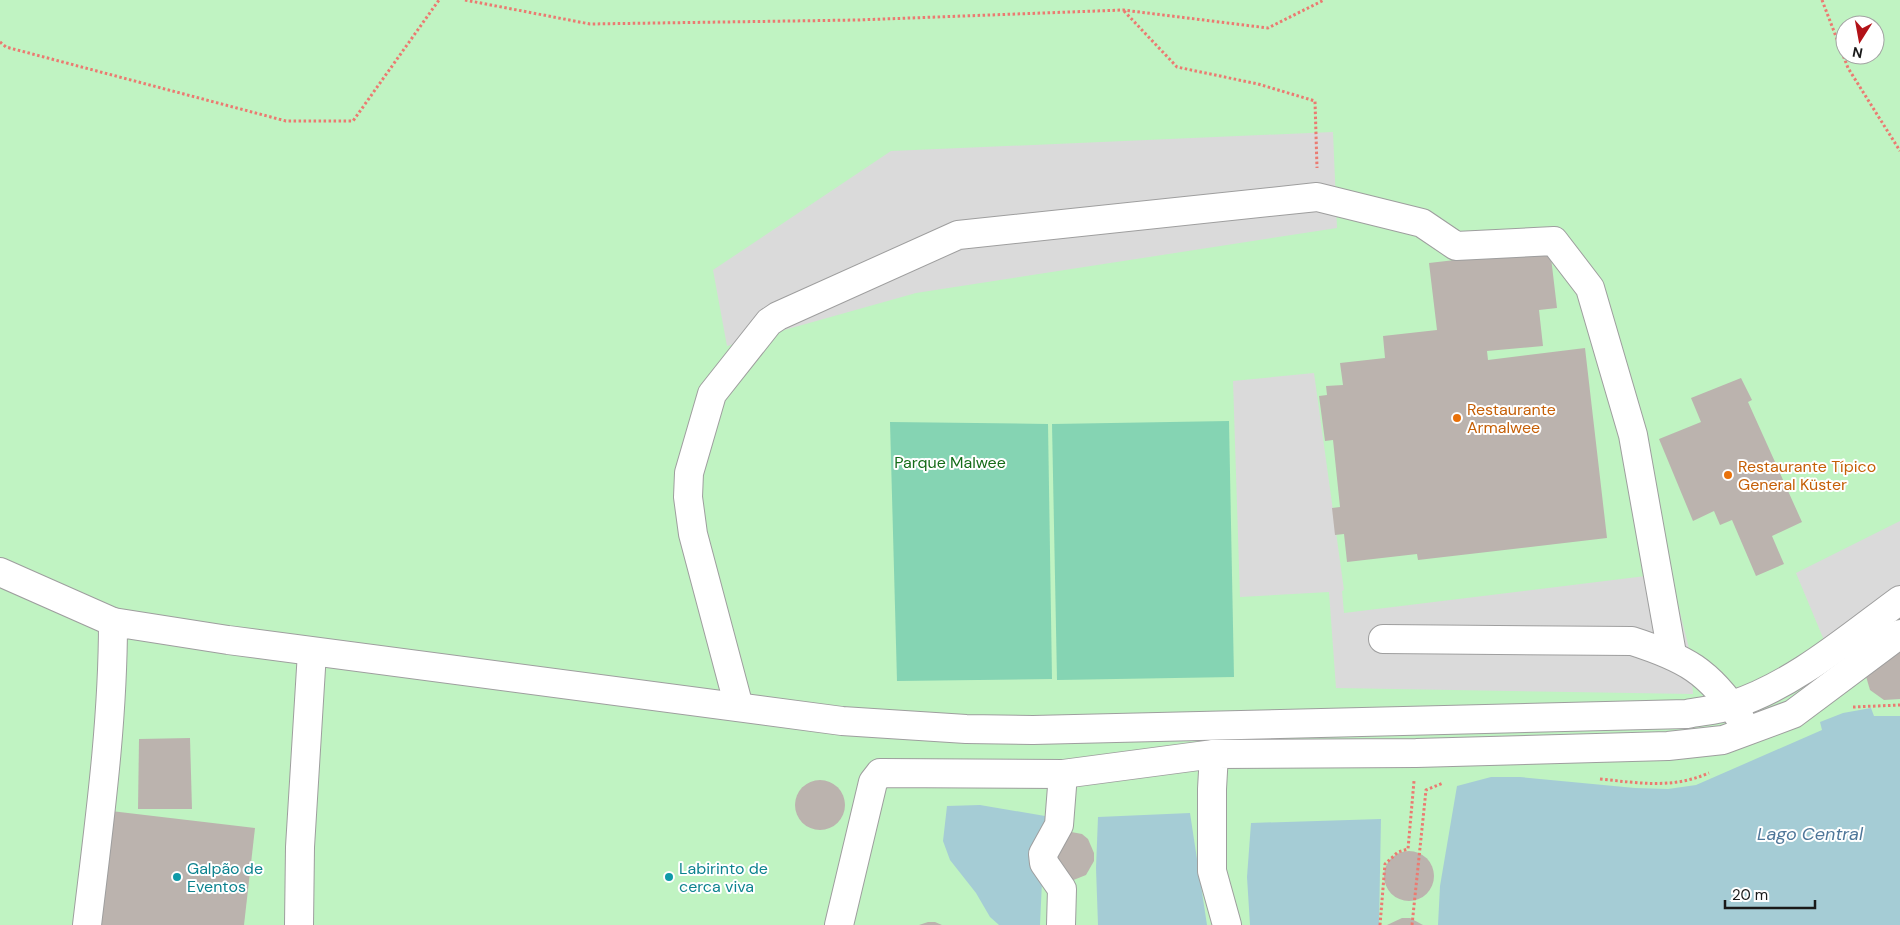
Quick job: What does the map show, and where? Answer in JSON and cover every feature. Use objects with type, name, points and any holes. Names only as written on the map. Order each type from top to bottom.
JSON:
[{"type":"lane","points":[[739,707],[693,534],[688,497],[689,473],[712,394],[769,322],[778,316],[958,235],[1318,197],[1422,223],[1456,246],[1554,241],[1590,288],[1633,435],[1672,654]]},
{"type":"lane","points":[[0,572],[113,622],[312,652],[842,721],[905,726],[1033,730],[1687,714],[1732,706],[1786,679],[1900,600]]},
{"type":"lane","points":[[87,925],[108,756],[113,680],[113,622]]},
{"type":"lane","points":[[839,925],[873,782],[880,773],[1063,774],[1214,754],[1416,752],[1668,746],[1723,740],[1749,732],[1793,714],[1900,634]]},
{"type":"lane","points":[[1383,639],[1632,642],[1672,654],[1705,675],[1732,706],[1749,732]]},
{"type":"lane","points":[[299,925],[300,847],[312,652]]},
{"type":"lane","points":[[1214,754],[1212,871],[1227,925]]},
{"type":"lane","points":[[1061,925],[1062,889],[1044,864],[1043,854],[1058,825],[1063,774]]},
{"type":"path","points":[[0,42],[6,47],[286,121],[353,121],[439,0]]},
{"type":"path","points":[[465,0],[590,24],[856,20],[1123,10],[1268,28],[1324,0]]},
{"type":"path","points":[[1822,0],[1848,68],[1900,151]]},
{"type":"path","points":[[1123,10],[1177,66],[1258,84],[1315,101],[1318,197]]},
{"type":"path","points":[[1851,708],[1859,705],[1900,705]]},
{"type":"path","points":[[1380,925],[1385,864],[1398,852],[1408,848],[1416,752]]},
{"type":"path","points":[[1593,779],[1666,785],[1692,781],[1717,769]]},
{"type":"path","points":[[1412,925],[1426,790],[1446,782]]},
{"type":"green space","name":"Parque Malwee","points":[[0,0],[1900,0],[1900,925],[0,925]]},
{"type":"green space","points":[[1229,421],[1234,677],[1057,680],[1052,424]]},
{"type":"green space","points":[[890,422],[1048,424],[1052,679],[897,681]]},
{"type":"shaded area","points":[[1333,132],[1337,228],[916,293],[727,346],[713,270],[891,151]]},
{"type":"shaded area","points":[[1314,373],[1344,590],[1342,591],[1344,613],[1670,573],[1691,656],[1693,694],[1336,688],[1329,592],[1240,597],[1233,381]]},
{"type":"shaded area","points":[[1900,521],[1900,593],[1826,645],[1796,573]]},
{"type":"water","name":"Lago Central","points":[[1871,708],[1874,716],[1900,716],[1900,925],[1438,925],[1440,886],[1457,786],[1491,777],[1520,777],[1635,788],[1668,789],[1696,785],[1822,730],[1820,722],[1843,713]]},
{"type":"water","points":[[980,805],[1045,816],[1040,925],[999,925],[990,917],[976,893],[950,860],[943,841],[947,806]]},
{"type":"water","points":[[1190,813],[1207,925],[1098,925],[1096,868],[1098,817]]},
{"type":"water","points":[[1381,819],[1379,925],[1250,925],[1247,877],[1251,823]]},
{"type":"building","name":"Restaurante Armalwee","points":[[1550,249],[1557,308],[1539,310],[1543,346],[1487,351],[1488,360],[1585,348],[1607,538],[1418,560],[1417,554],[1347,562],[1344,534],[1335,535],[1332,508],[1340,507],[1333,440],[1325,441],[1319,396],[1327,395],[1326,386],[1343,385],[1340,363],[1385,358],[1383,336],[1437,330],[1429,263]]},
{"type":"building","name":"Restaurante Típico General Küster","points":[[1741,378],[1752,400],[1748,402],[1802,522],[1772,536],[1784,564],[1756,576],[1732,520],[1720,525],[1714,511],[1693,521],[1659,439],[1701,422],[1691,398]]},
{"type":"building","points":[[1895,651],[1900,653],[1900,699],[1884,700],[1870,690],[1865,673]]},
{"type":"building","points":[[190,738],[192,809],[138,809],[139,739]]},
{"type":"building","points":[[820,780],[830,782],[838,787],[843,795],[845,805],[843,815],[838,823],[830,828],[820,830],[810,828],[802,823],[797,815],[795,805],[797,795],[802,787],[810,782]]},
{"type":"building","name":"Galpão de Eventos","points":[[111,811],[255,828],[244,925],[98,925]]},
{"type":"building","points":[[1066,831],[1082,834],[1088,839],[1094,853],[1094,861],[1086,875],[1071,881],[1048,870]]},
{"type":"building","points":[[1409,851],[1419,853],[1427,858],[1432,866],[1434,876],[1432,886],[1427,894],[1419,899],[1409,901],[1399,899],[1391,894],[1386,886],[1384,876],[1386,866],[1391,858],[1399,853]]},
{"type":"building","points":[[1402,918],[1410,918],[1423,925],[1387,925]]},
{"type":"building","points":[[935,922],[942,925],[919,925]]},
{"type":"place","name":"Restaurante Armalwee","points":[[1457,418]]},
{"type":"place","name":"Restaurante Típico General Küster","points":[[1728,475]]},
{"type":"place","name":"Galpão de Eventos","points":[[177,877]]},
{"type":"place","name":"Labirinto de cerca viva","points":[[669,877]]}]
